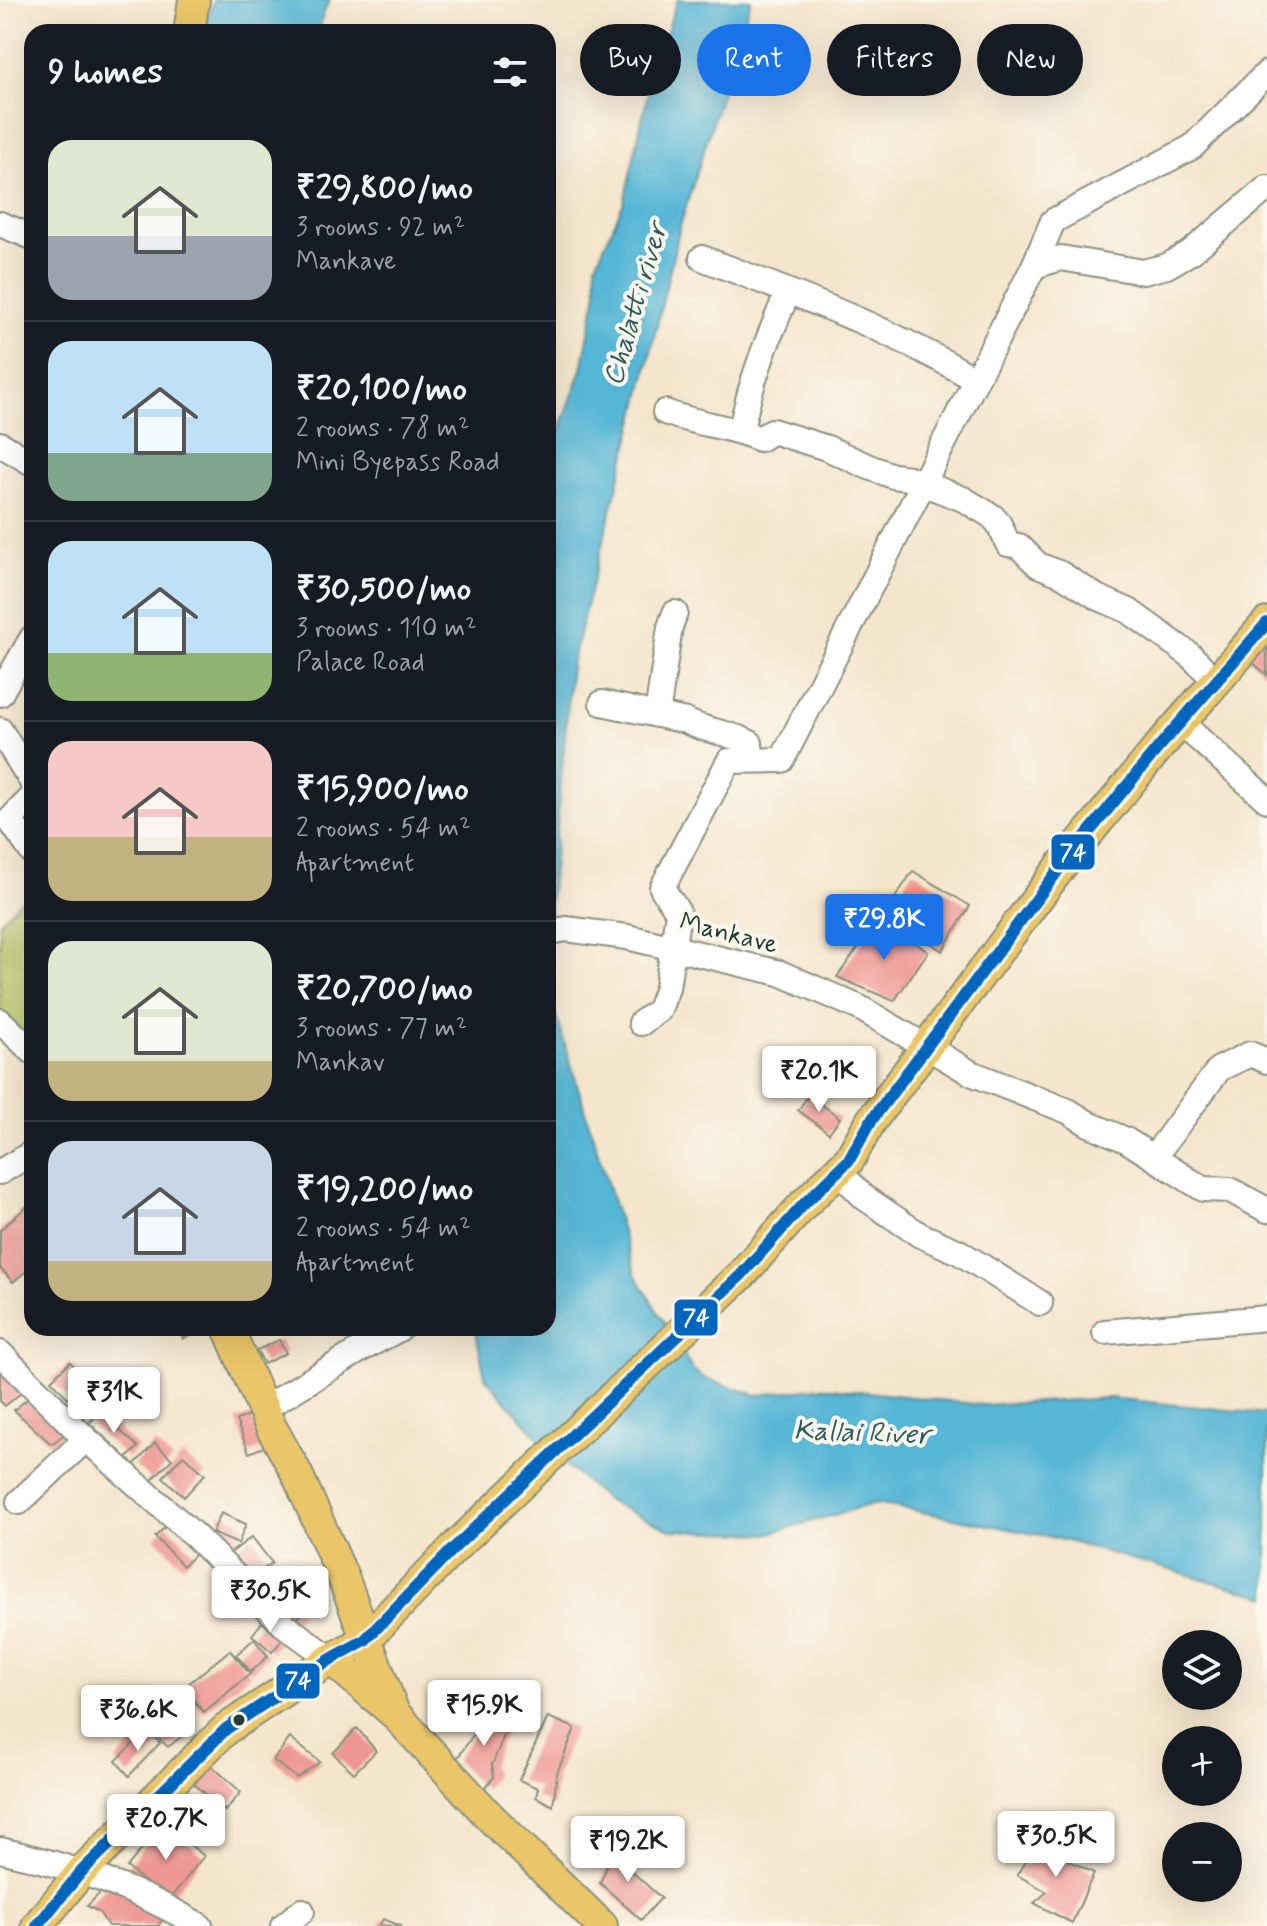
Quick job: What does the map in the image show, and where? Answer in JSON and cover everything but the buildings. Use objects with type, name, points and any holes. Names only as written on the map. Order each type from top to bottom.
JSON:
[{"type":"main road","points":[[190,24],[194,0]]},
{"type":"main road","points":[[37,1926],[82,1871],[226,1729],[365,1640],[455,1547],[699,1316],[849,1160],[871,1121],[1062,865],[1267,623]]},
{"type":"main road","points":[[231,1336],[337,1564],[394,1713]]},
{"type":"main road","points":[[331,1659],[394,1713],[491,1818],[602,1926]]},
{"type":"street","points":[[641,1023],[659,1010],[667,988],[678,912],[662,888],[729,761],[782,760],[1034,266],[1053,221],[1192,147],[1267,73]]},
{"type":"street","points":[[1034,266],[1061,258],[1143,272],[1167,266],[1191,252],[1267,188]]},
{"type":"street","points":[[0,224],[24,234]]},
{"type":"street","points":[[702,258],[871,325],[976,380]]},
{"type":"street","points":[[741,431],[749,392],[764,347],[788,292]]},
{"type":"street","points":[[665,412],[700,424],[715,424],[741,431],[760,439],[772,431],[827,448],[893,476],[924,483],[963,499],[992,516],[1008,544],[1019,546],[1038,565],[1129,611],[1190,655],[1216,681]]},
{"type":"street","points":[[0,444],[24,458]]},
{"type":"street","points":[[657,715],[670,627],[675,613]]},
{"type":"street","points":[[0,694],[24,652]]},
{"type":"street","points":[[602,703],[742,738],[750,743],[751,760]]},
{"type":"street","points":[[1180,722],[1267,800]]},
{"type":"street","points":[[0,730],[24,769]]},
{"type":"street","points":[[24,805],[10,820],[24,840]]},
{"type":"street","name":"Mankave","points":[[556,931],[566,929],[660,944],[672,950],[780,973],[860,1008],[928,1045],[971,1073],[1068,1111],[1154,1157],[1203,1189],[1230,1190],[1267,1210]]},
{"type":"street","points":[[0,1021],[24,1044]]},
{"type":"street","points":[[1154,1157],[1219,1069],[1250,1054],[1267,1061]]},
{"type":"street","points":[[0,1172],[24,1158]]},
{"type":"street","points":[[838,1171],[865,1198],[920,1235],[959,1252],[1040,1303]]},
{"type":"street","points":[[1105,1332],[1267,1318]]},
{"type":"street","points":[[263,1409],[386,1336]]},
{"type":"street","points":[[0,1353],[86,1439],[195,1536],[283,1624],[331,1659]]},
{"type":"street","points":[[19,1502],[86,1439]]},
{"type":"street","points":[[0,1850],[82,1871],[138,1892],[200,1926]]},
{"type":"green space","points":[[24,896],[24,1033],[0,1010],[0,922]]},
{"type":"water","points":[[214,0],[330,0],[321,24],[205,24]]},
{"type":"water","name":"Chalatti river","points":[[677,0],[751,0],[743,24],[697,24],[697,96],[721,96],[680,226],[638,407],[571,665],[556,836],[556,441],[582,369],[597,292],[596,264],[624,202],[647,96],[681,96],[681,24],[669,24]]},
{"type":"water","name":"Kallai River","points":[[556,1015],[635,1274],[693,1370],[706,1379],[757,1395],[823,1387],[983,1405],[1110,1398],[1267,1414],[1267,1597],[1056,1538],[876,1503],[767,1534],[670,1530],[607,1501],[551,1452],[485,1377],[477,1336],[556,1336]]},
{"type":"transit line","name":"74","points":[[37,1926],[82,1871],[226,1729],[365,1640],[455,1547],[741,1275],[804,1204],[849,1160],[871,1121],[1062,865],[1267,623]]}]
